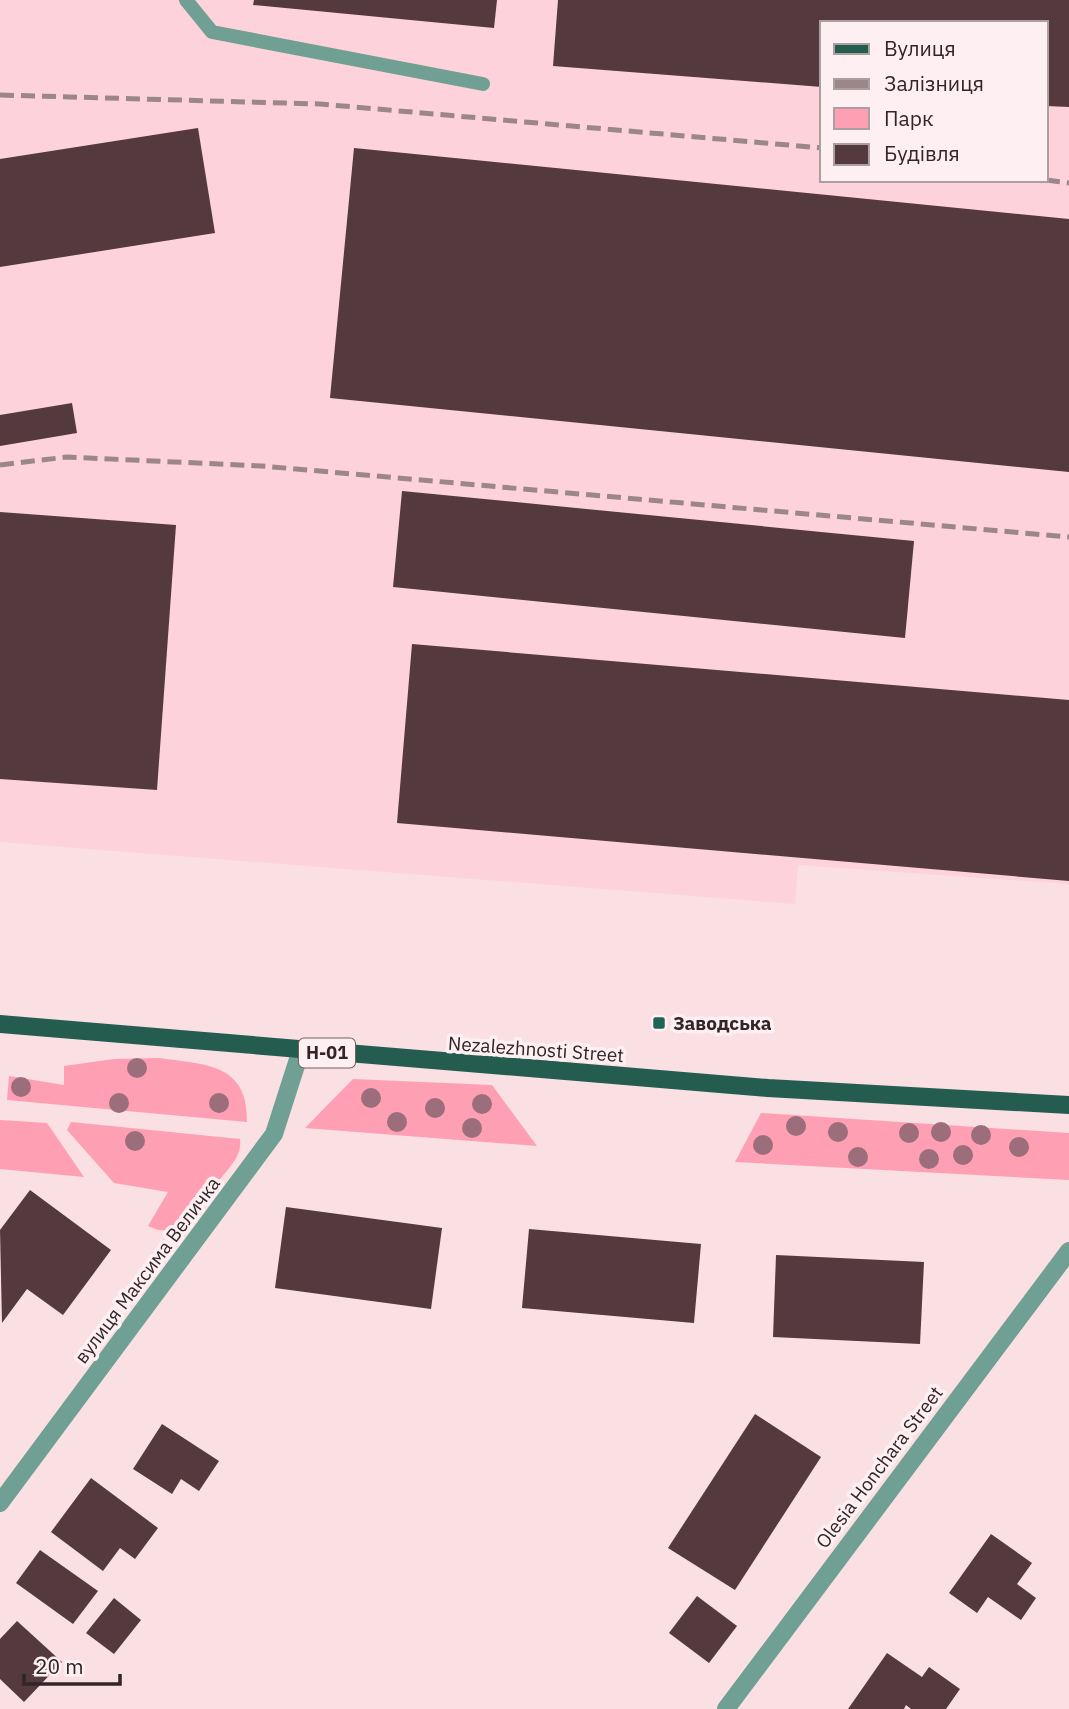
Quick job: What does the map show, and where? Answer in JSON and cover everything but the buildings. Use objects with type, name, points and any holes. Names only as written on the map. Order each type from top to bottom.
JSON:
[{"type":"main road","name":"Nezalezhnosti Street","points":[[0,1024],[755,1087],[1069,1105]]},
{"type":"street","name":"вулиця Максима Величка","points":[[0,1503],[274,1134],[301,1050]]},
{"type":"street","name":"Olesia Honchara Street","points":[[726,1709],[1069,1251]]},
{"type":"lane","points":[[186,0],[212,32],[483,84]]},
{"type":"shaded area","points":[[0,0],[1069,0],[1069,884],[798,865],[795,904],[0,842]]},
{"type":"green space","points":[[160,1058],[208,1066],[221,1070],[232,1078],[240,1088],[247,1122],[7,1100],[9,1076],[64,1085],[64,1066],[114,1059]]},
{"type":"green space","points":[[353,1079],[492,1085],[537,1146],[305,1128]]},
{"type":"green space","points":[[761,1113],[1069,1133],[1069,1180],[735,1162]]},
{"type":"green space","points":[[0,1120],[47,1123],[84,1177],[0,1169]]},
{"type":"green space","points":[[71,1122],[240,1139],[240,1147],[230,1166],[204,1197],[175,1225],[161,1230],[148,1226],[168,1192],[114,1183],[67,1130]]},
{"type":"railway","points":[[0,95],[320,104],[820,148]]},
{"type":"railway","points":[[1048,180],[1069,183]]},
{"type":"railway","points":[[0,465],[67,457],[262,466],[1069,537]]},
{"type":"place","name":"Заводська","points":[[659,1023]]}]
